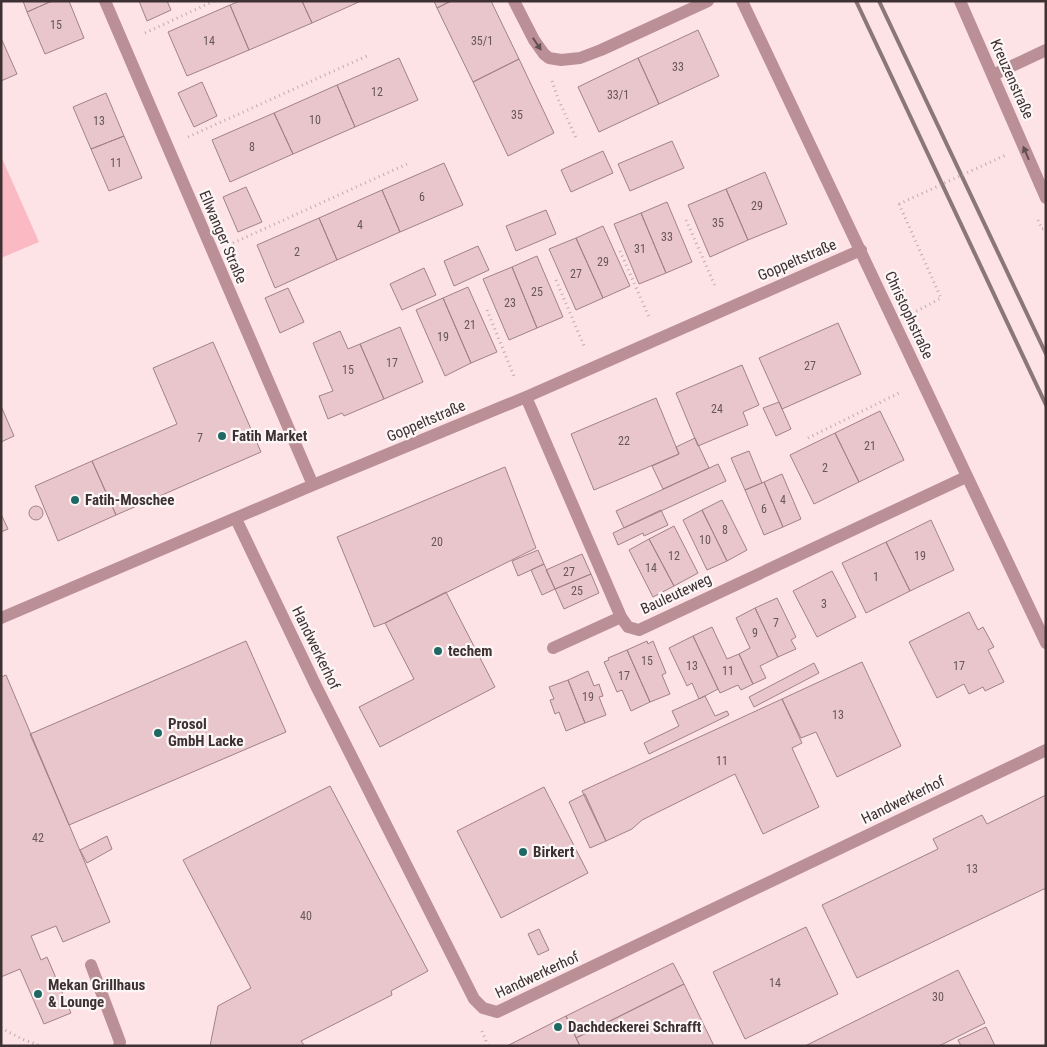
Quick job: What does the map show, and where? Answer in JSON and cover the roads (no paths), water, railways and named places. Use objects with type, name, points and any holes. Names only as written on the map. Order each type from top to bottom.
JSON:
[{"type":"street","name":"Ellwanger Straße","points":[[105,1],[313,485]]},
{"type":"street","points":[[514,1],[534,40],[548,58],[561,60],[580,58],[708,1]]},
{"type":"street","name":"Christophstraße","points":[[742,1],[1046,643]]},
{"type":"street","name":"Kreuzenstraße","points":[[960,1],[1046,198]]},
{"type":"street","points":[[992,75],[1046,50]]},
{"type":"street","name":"Goppeltstraße","points":[[1,618],[525,397],[861,250]]},
{"type":"street","name":"Bauleuteweg","points":[[525,397],[621,617],[628,627],[639,630],[966,476]]},
{"type":"street","name":"Handwerkerhof","points":[[236,519],[325,703],[474,999],[483,1008],[497,1012],[1046,750]]},
{"type":"street","points":[[553,648],[621,617]]},
{"type":"street","points":[[91,964],[120,1042],[119,1046]]},
{"type":"railway","points":[[856,1],[1046,405]]},
{"type":"railway","points":[[879,1],[1046,354]]},
{"type":"place","name":"Fatih Market","points":[[222,436]]},
{"type":"place","name":"Fatih-Moschee","points":[[75,500]]},
{"type":"place","name":"techem","points":[[438,651]]},
{"type":"place","name":"Prosol GmbH Lacke","points":[[158,733]]},
{"type":"place","name":"Birkert","points":[[523,852]]},
{"type":"place","name":"Mekan Grillhaus & Lounge","points":[[38,994]]},
{"type":"place","name":"Dachdeckerei Schrafft","points":[[558,1027]]}]
